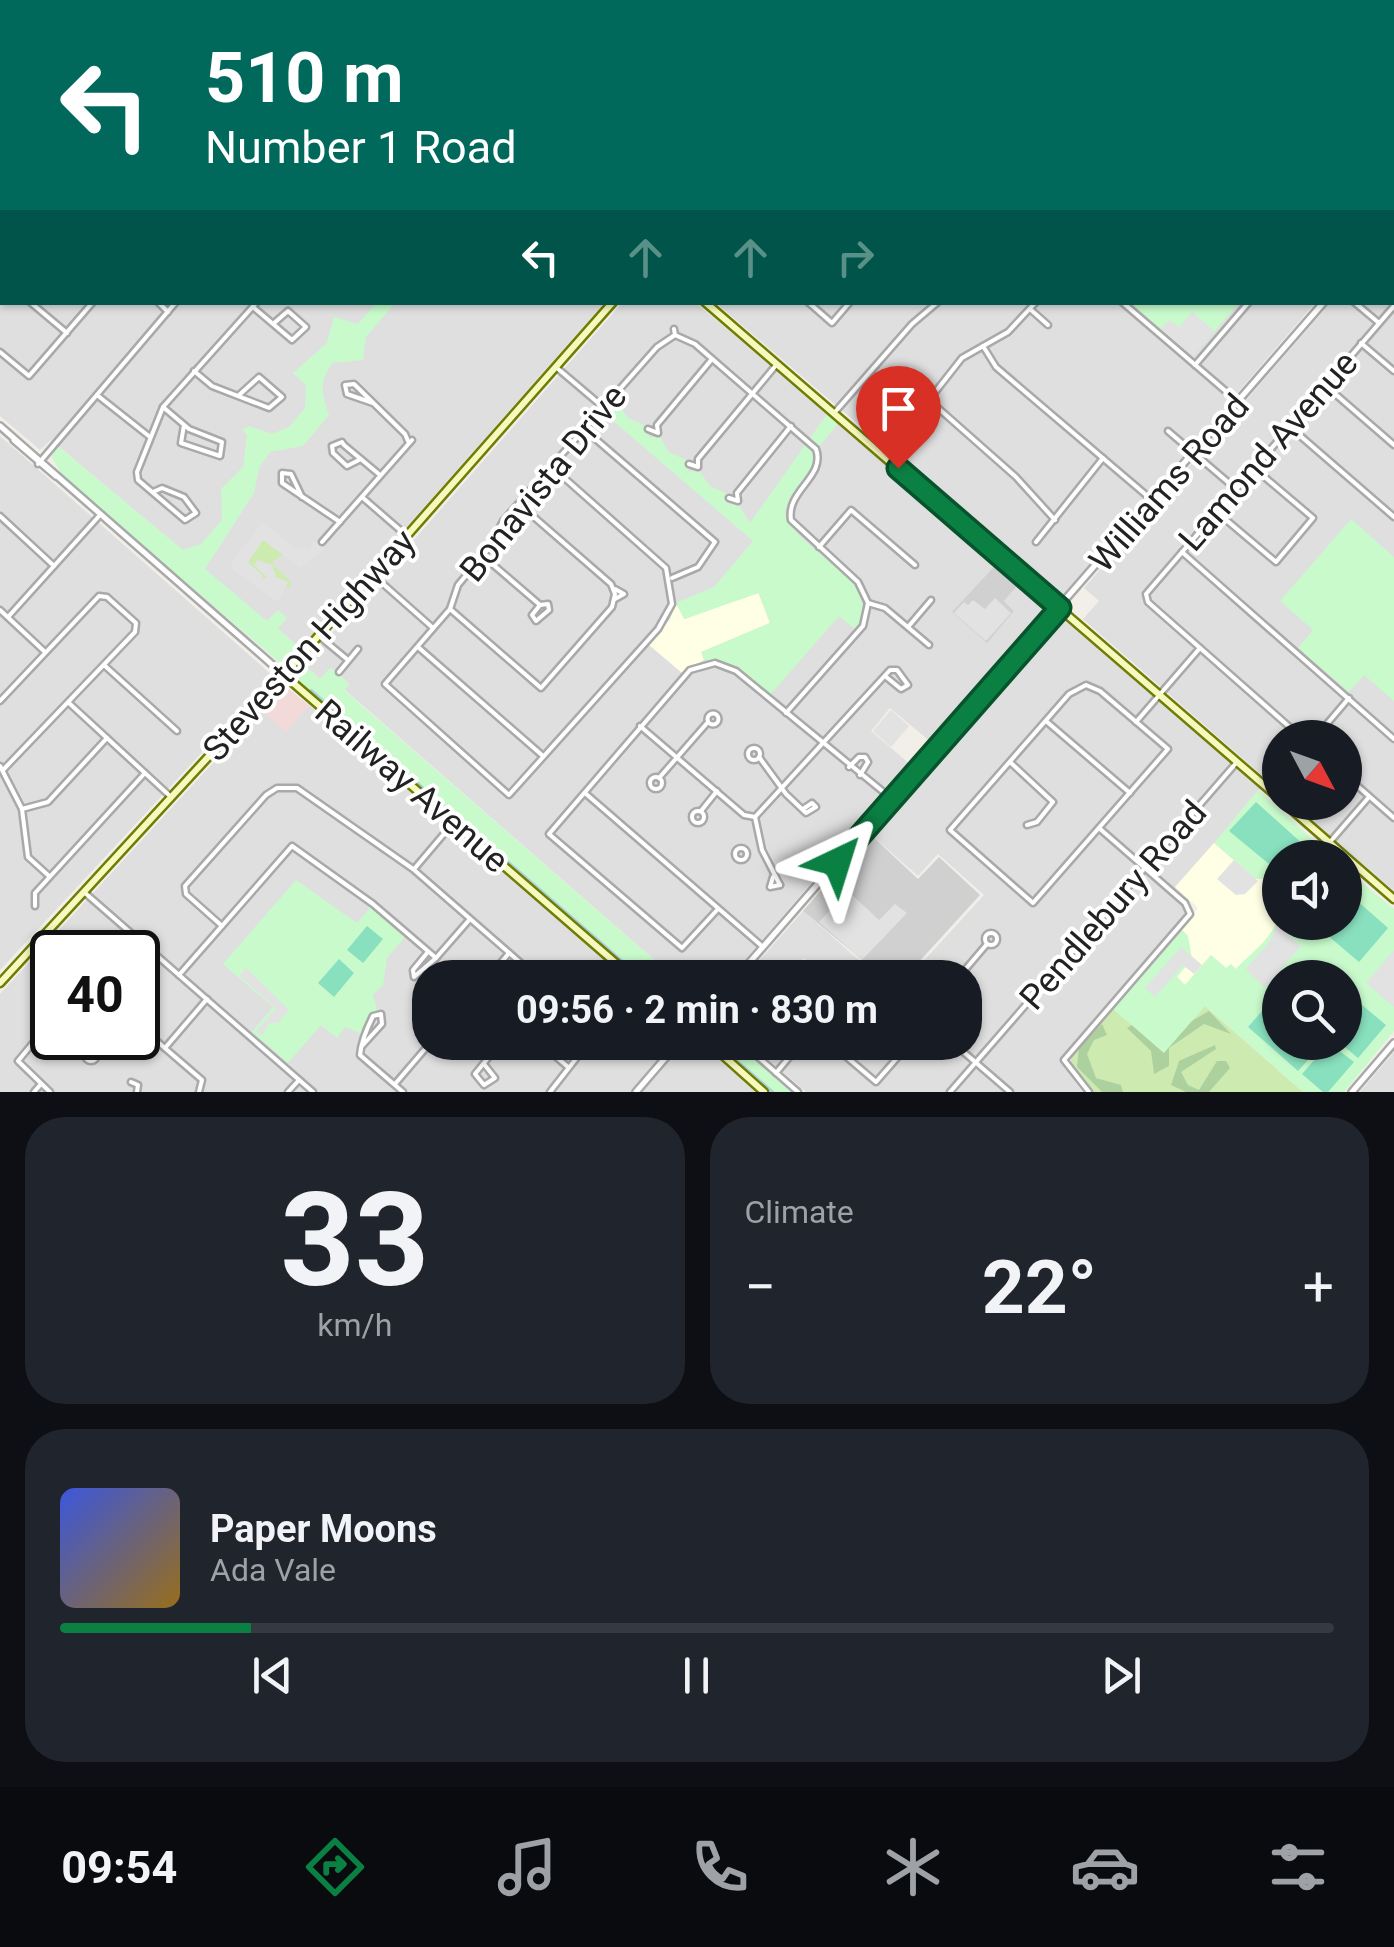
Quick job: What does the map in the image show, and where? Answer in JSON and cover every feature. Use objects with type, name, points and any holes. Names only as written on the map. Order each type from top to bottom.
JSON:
[{"type":"main road","name":"Steveston Highway","points":[[2,977],[284,675],[609,305]]},
{"type":"main road","points":[[709,305],[1262,784]]},
{"type":"main road","name":"Railway Avenue","points":[[284,675],[612,960]]},
{"type":"main road","points":[[1304,820],[1327,840]]},
{"type":"main road","points":[[1362,871],[1394,899]]},
{"type":"main road","points":[[728,1060],[764,1092]]},
{"type":"street","points":[[34,305],[67,333]]},
{"type":"street","points":[[0,352],[29,376],[90,305]]},
{"type":"street","points":[[161,305],[168,312]]},
{"type":"street","points":[[40,462],[174,305]]},
{"type":"street","points":[[154,492],[163,488],[182,495],[196,512],[186,520],[154,492],[136,474],[162,407],[255,305],[274,324],[293,340],[306,327],[288,310],[274,324]]},
{"type":"street","points":[[811,305],[832,323],[847,305]]},
{"type":"street","points":[[835,413],[912,324],[934,305]]},
{"type":"street","points":[[1034,305],[1008,332],[962,358],[929,399],[1055,520]]},
{"type":"street","points":[[1125,305],[1238,402]]},
{"type":"street","points":[[1195,365],[1246,305]]},
{"type":"street","name":"Williams Road","points":[[752,960],[1321,305]]},
{"type":"street","points":[[1358,305],[1379,323]]},
{"type":"street","name":"Lamond Avenue","points":[[1200,648],[1145,598],[1394,306]]},
{"type":"street","points":[[1030,310],[1048,325]]},
{"type":"street","name":"Bonavista Drive","points":[[543,756],[509,795],[385,686],[450,609],[458,585],[519,504],[656,347],[674,332],[712,360]]},
{"type":"street","points":[[1362,343],[1394,371]]},
{"type":"street","points":[[983,346],[996,367],[1153,501]]},
{"type":"street","points":[[658,425],[712,360],[813,446],[819,458],[791,502],[790,516],[858,582],[868,603],[863,626],[786,714]]},
{"type":"street","points":[[698,459],[778,364]]},
{"type":"street","points":[[556,366],[603,408]]},
{"type":"street","points":[[194,370],[212,386],[238,396],[271,408],[282,397],[259,376],[238,396]]},
{"type":"street","points":[[322,542],[410,440],[373,403],[353,383],[345,385],[347,394],[373,403]]},
{"type":"street","points":[[1325,386],[1394,445]]},
{"type":"street","points":[[96,395],[150,437]]},
{"type":"street","points":[[162,407],[184,425],[222,442],[220,456],[181,444],[184,425]]},
{"type":"street","name":"Railway Avenue","points":[[0,426],[284,675]]},
{"type":"street","points":[[738,493],[791,426]]},
{"type":"street","points":[[1290,427],[1394,517]]},
{"type":"street","points":[[584,430],[717,544],[696,568],[672,578]]},
{"type":"street","points":[[1168,431],[1236,489]]},
{"type":"street","points":[[361,458],[347,466],[332,453],[332,446],[342,442],[361,458],[380,475]]},
{"type":"street","points":[[1036,542],[1103,458]]},
{"type":"street","points":[[417,646],[543,756],[665,621],[672,607],[672,578],[658,559],[552,467]]},
{"type":"street","points":[[1217,511],[1276,562],[1313,518],[1254,468]]},
{"type":"street","points":[[302,496],[290,473],[282,473],[280,482],[340,522]]},
{"type":"street","points":[[362,497],[407,536]]},
{"type":"street","points":[[450,609],[540,688],[615,599],[615,589],[519,504]]},
{"type":"street","points":[[819,547],[851,510],[914,565]]},
{"type":"street","points":[[8,617],[100,514]]},
{"type":"street","points":[[0,516],[54,566]]},
{"type":"street","points":[[1182,552],[1394,738]]},
{"type":"street","points":[[483,556],[540,605]]},
{"type":"street","points":[[373,575],[433,628]]},
{"type":"street","points":[[0,701],[95,598],[107,596],[137,627],[69,703],[1,768],[22,809],[28,856],[49,876]]},
{"type":"street","points":[[908,627],[931,600]]},
{"type":"street","points":[[868,603],[885,608],[930,646]]},
{"type":"street","points":[[0,610],[45,652]]},
{"type":"street","points":[[319,636],[348,660]]},
{"type":"street","points":[[1136,722],[1200,648],[1282,720]]},
{"type":"street","points":[[339,672],[358,649]]},
{"type":"street","points":[[718,909],[682,948],[549,834],[690,670],[706,663],[736,670],[892,800]]},
{"type":"street","points":[[104,665],[177,731]]},
{"type":"street","points":[[755,817],[885,676],[895,670],[908,685],[901,689],[885,676]]},
{"type":"street","points":[[1082,686],[1097,688],[1168,750],[1033,903],[950,830],[1046,721],[1082,686]]},
{"type":"street","points":[[1330,720],[1349,698]]},
{"type":"street","points":[[69,703],[171,797]]},
{"type":"street","points":[[1046,721],[1130,793]]},
{"type":"street","points":[[659,778],[708,722]]},
{"type":"street","points":[[640,726],[746,816],[755,817]]},
{"type":"street","points":[[22,809],[48,802],[107,738]]},
{"type":"street","points":[[849,767],[860,756],[866,758],[860,774]]},
{"type":"street","points":[[758,757],[803,809]]},
{"type":"street","points":[[1010,762],[1053,802],[1036,822],[1027,826]]},
{"type":"street","name":"Pendlebury Road","points":[[950,1092],[1237,762]]},
{"type":"street","points":[[35,906],[35,893],[49,876],[144,774]]},
{"type":"street","points":[[222,926],[183,891],[263,799],[281,788],[306,791],[413,869],[517,960]]},
{"type":"street","points":[[1362,789],[1394,818]]},
{"type":"street","points":[[700,812],[716,791]]},
{"type":"street","points":[[584,793],[763,947]]},
{"type":"street","points":[[1333,840],[1370,796]]},
{"type":"street","points":[[755,817],[762,850],[774,877]]},
{"type":"street","points":[[413,869],[454,822]]},
{"type":"street","points":[[1089,1092],[1064,1060],[1190,914],[1186,902],[1099,828]]},
{"type":"street","points":[[179,975],[294,846],[436,958]]},
{"type":"street","points":[[747,853],[762,850]]},
{"type":"street","points":[[84,892],[313,1092]]},
{"type":"street","points":[[429,952],[413,976],[420,976],[470,919]]},
{"type":"street","points":[[973,960],[986,944]]},
{"type":"street","points":[[503,960],[509,953]]},
{"type":"street","points":[[164,1048],[206,999]]},
{"type":"street","points":[[362,1046],[382,1024],[381,1014],[373,1016],[362,1046],[361,1057],[403,1092]]},
{"type":"street","points":[[1352,1092],[1394,1042]]},
{"type":"street","points":[[160,1044],[204,1084],[199,1092]]},
{"type":"street","points":[[30,1047],[18,1061],[50,1092]]},
{"type":"street","points":[[394,1086],[416,1060]]},
{"type":"street","points":[[484,1064],[487,1060]]},
{"type":"street","points":[[560,1060],[568,1067]]},
{"type":"street","points":[[550,1092],[574,1060]]},
{"type":"street","points":[[636,1092],[664,1060]]},
{"type":"street","points":[[761,1060],[798,1092]]},
{"type":"street","points":[[776,1073],[787,1060]]},
{"type":"street","points":[[849,1060],[876,1084],[897,1060]]},
{"type":"street","points":[[974,1060],[1010,1092]]},
{"type":"street","points":[[288,1092],[299,1080]]},
{"type":"street","points":[[126,1090],[129,1083],[135,1082],[138,1092]]},
{"type":"street","points":[[34,1092],[41,1084]]},
{"type":"shaded area","points":[[0,305],[602,305],[300,648],[278,629],[278,610],[267,622],[51,440],[40,450],[0,416]]},
{"type":"shaded area","points":[[620,305],[698,305],[1001,559],[953,612],[987,642],[1014,611],[1004,601],[1024,578],[1057,606],[932,743],[890,708],[871,731],[912,766],[745,960],[655,960],[345,690],[349,684],[331,668],[320,679],[304,665]]},
{"type":"shaded area","points":[[718,305],[1313,305],[1061,597]]},
{"type":"shaded area","points":[[1328,305],[1394,305],[1394,891],[1362,863],[1362,840],[1335,840],[1313,820],[1362,820],[1362,720],[1262,720],[1262,775],[1083,619],[1099,601],[1084,588]]},
{"type":"shaded area","points":[[1192,312],[1214,331],[1193,356],[1161,329],[1169,320],[1179,327]]},
{"type":"shaded area","points":[[0,436],[273,676],[37,930],[30,930],[30,938],[0,970]]},
{"type":"shaded area","points":[[263,522],[294,547],[310,549],[313,540],[325,549],[301,568],[263,540],[248,562],[263,576],[261,580],[267,577],[254,565],[258,560],[272,565],[276,577],[288,582],[278,602],[234,571],[231,563]]},
{"type":"shaded area","points":[[1001,559],[1024,578],[1004,601],[1014,611],[987,643],[952,612]]},
{"type":"shaded area","points":[[758,592],[770,623],[702,652],[704,660],[682,673],[649,645],[670,619],[676,603],[685,619]]},
{"type":"shaded area","points":[[995,598],[1011,613],[986,641],[954,613],[964,602],[968,605],[973,600],[985,609]]},
{"type":"shaded area","points":[[1058,608],[1262,785],[1172,892],[1189,915],[1059,1060],[1082,1092],[806,1092],[769,1060],[982,1060],[982,960],[925,960],[984,895],[938,854],[918,876],[870,834]]},
{"type":"shaded area","points":[[285,686],[309,705],[286,732],[262,711]]},
{"type":"shaded area","points":[[309,705],[606,960],[412,960],[412,1060],[659,1060],[632,1092],[0,1092],[0,994],[30,961],[30,1060],[160,1060],[160,930],[59,930],[262,711],[286,731]]},
{"type":"shaded area","points":[[891,710],[909,726],[891,747],[873,731]]},
{"type":"shaded area","points":[[870,834],[918,879],[939,857],[980,895],[921,960],[862,960],[803,911]]},
{"type":"shaded area","points":[[1214,843],[1255,879],[1262,879],[1262,940],[1266,940],[1236,969],[1227,969],[1211,955],[1185,985],[1177,977],[1188,936],[1181,929],[1198,908],[1175,887]]},
{"type":"shaded area","points":[[1234,860],[1258,881],[1245,894],[1236,895],[1217,879]]},
{"type":"shaded area","points":[[848,891],[879,920],[895,904],[907,913],[862,960],[819,922]]},
{"type":"shaded area","points":[[803,911],[859,960],[804,958],[760,960]]},
{"type":"shaded area","points":[[1294,940],[1301,946],[1289,960],[1262,960],[1262,985],[1246,969],[1270,941]]},
{"type":"shaded area","points":[[1181,947],[1202,965],[1194,974],[1183,965],[1155,997],[1145,988]]},
{"type":"shaded area","points":[[1394,950],[1394,1007],[1366,983]]},
{"type":"shaded area","points":[[246,968],[289,1010],[278,1023],[269,1023],[262,1036],[256,1031],[276,1008],[239,976]]},
{"type":"shaded area","points":[[1394,1052],[1394,1092],[1360,1092]]},
{"type":"shaded area","points":[[667,1060],[723,1060],[760,1092],[639,1092]]},
{"type":"green space","points":[[374,305],[393,305],[366,337],[363,360],[333,363],[328,370],[323,388],[329,415],[303,446],[270,452],[259,468],[254,493],[205,569],[267,621],[278,610],[287,618],[278,629],[300,648],[287,663],[280,663],[63,477],[51,456],[59,447],[183,550],[201,544],[222,520],[221,489],[243,467],[247,436],[243,430],[249,426],[272,434],[289,427],[305,408],[306,385],[293,373],[327,343],[334,317],[358,324]]},
{"type":"green space","points":[[1132,305],[1237,305],[1193,356]]},
{"type":"green space","points":[[615,399],[628,418],[646,426],[649,437],[660,437],[669,452],[686,460],[688,471],[700,472],[710,486],[727,494],[727,503],[739,506],[750,523],[827,414],[838,424],[814,452],[811,469],[791,496],[785,513],[806,542],[851,581],[861,595],[863,611],[855,629],[839,616],[770,695],[736,666],[704,660],[701,652],[770,623],[759,593],[684,619],[676,603],[714,587],[753,541],[604,413]]},
{"type":"green space","points":[[1351,519],[1394,557],[1394,701],[1364,675],[1349,692],[1298,648],[1313,630],[1280,601]]},
{"type":"green space","points":[[260,537],[283,554],[272,563],[292,583],[288,588],[265,566],[255,565],[267,577],[262,580],[245,561],[262,540]]},
{"type":"green space","points":[[303,664],[320,679],[330,668],[349,684],[345,691],[654,960],[618,960],[296,680]]},
{"type":"green space","points":[[1258,790],[1262,794],[1262,820],[1291,820],[1313,840],[1262,840],[1262,879],[1256,879],[1214,843]]},
{"type":"green space","points":[[1256,802],[1262,807],[1262,820],[1276,820],[1298,840],[1262,840],[1262,858],[1229,831]]},
{"type":"green space","points":[[296,880],[357,923],[371,907],[405,937],[387,958],[383,985],[373,995],[377,1010],[362,1034],[345,1027],[337,1038],[321,1025],[288,1063],[252,1032],[273,1007],[223,964]]},
{"type":"green space","points":[[1362,883],[1394,909],[1394,1031],[1344,1092],[1303,1092],[1267,1060],[1362,1060],[1362,960],[1262,960],[1262,1056],[1205,1006],[1164,1053],[1111,1007],[1181,929],[1188,936],[1192,959],[1177,977],[1185,985],[1211,955],[1226,968],[1231,964],[1236,969],[1265,940],[1362,940]]},
{"type":"green space","points":[[1362,905],[1388,928],[1357,960],[1333,940],[1362,940]]},
{"type":"green space","points":[[367,926],[383,939],[363,963],[347,950]]},
{"type":"green space","points":[[339,959],[354,973],[334,997],[318,983]]},
{"type":"green space","points":[[1362,1005],[1386,1025],[1362,1053]]},
{"type":"green space","points":[[1205,1006],[1303,1092],[1093,1092],[1071,1065],[1071,1056],[1111,1007],[1164,1053]]},
{"type":"green space","points":[[1209,1011],[1231,1034],[1204,1024],[1169,1048],[1169,1066],[1154,1074],[1151,1051],[1127,1028],[1132,1025],[1163,1052],[1190,1022]]},
{"type":"green space","points":[[1262,1011],[1262,1039],[1248,1027]]},
{"type":"green space","points":[[1102,1024],[1107,1035],[1094,1040],[1087,1054],[1096,1078],[1121,1085],[1123,1092],[1102,1092],[1077,1067],[1079,1047]]},
{"type":"green space","points":[[1215,1045],[1216,1049],[1181,1072],[1188,1085],[1199,1090],[1217,1061],[1226,1061],[1230,1068],[1209,1092],[1186,1092],[1171,1085],[1179,1061]]},
{"type":"green space","points":[[735,1060],[756,1060],[793,1092],[770,1092]]},
{"type":"green space","points":[[1286,1060],[1308,1060],[1298,1071]]},
{"type":"green space","points":[[1314,1060],[1354,1062],[1328,1092],[1302,1074]]},
{"type":"waterway","points":[[311,690],[345,720]]},
{"type":"waterway","points":[[349,723],[452,813]]},
{"type":"waterway","points":[[456,816],[471,830]]},
{"type":"waterway","points":[[475,833],[621,960]]},
{"type":"waterway","points":[[737,1060],[773,1092]]},
{"type":"route","points":[[837,862],[1060,608],[898,468]]}]
